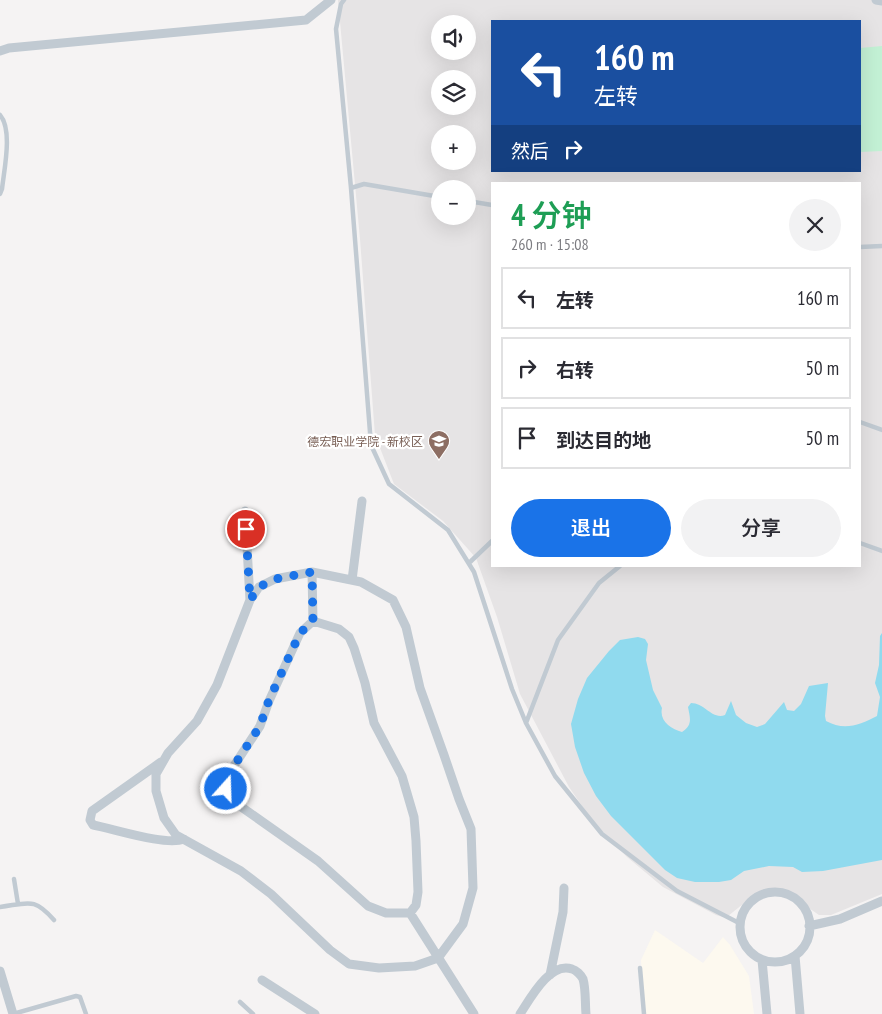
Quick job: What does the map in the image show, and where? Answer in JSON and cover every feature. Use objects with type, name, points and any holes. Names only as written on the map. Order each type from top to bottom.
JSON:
[{"type":"street","points":[[0,51],[19,47],[306,20],[331,0]]},
{"type":"street","points":[[876,0],[882,1]]},
{"type":"street","points":[[352,580],[362,500]]},
{"type":"street","points":[[244,511],[250,600]]},
{"type":"street","points":[[312,572],[313,621],[300,633],[269,700],[260,726],[228,775],[226,789],[230,798],[318,861],[368,906],[386,913],[410,913]]},
{"type":"street","points":[[312,572],[361,582],[392,600],[406,627],[420,688],[471,829],[473,888],[463,924],[438,958],[415,966],[378,968],[349,964],[330,950],[271,894],[241,871],[176,835],[164,818],[156,791],[156,774],[165,758],[197,721],[217,685],[250,600],[259,587],[275,579],[312,572]]},
{"type":"street","points":[[313,621],[339,629],[349,637],[365,683],[374,723],[402,776],[414,817],[416,841],[418,892],[416,905],[410,913]]},
{"type":"street","points":[[165,758],[92,811],[90,820],[93,825],[164,840],[178,841],[184,839]]},
{"type":"street","points":[[550,975],[563,912],[564,888]]},
{"type":"street","points":[[771,891],[785,892],[796,898],[804,907],[810,926],[808,940],[802,950],[784,961],[774,962],[762,960],[753,955],[745,946],[740,935],[739,923],[743,910],[751,900],[759,894],[771,891]]},
{"type":"street","points":[[810,926],[840,919],[882,901]]},
{"type":"street","points":[[410,913],[474,1014]]},
{"type":"street","points":[[795,956],[800,1014]]},
{"type":"street","points":[[762,960],[767,1014]]},
{"type":"street","points":[[520,1014],[543,981],[556,970],[568,967],[575,970],[583,979],[586,1014]]},
{"type":"street","points":[[0,971],[13,1014]]},
{"type":"street","points":[[262,980],[315,1014]]},
{"type":"lane","points":[[344,0],[341,4],[336,28],[351,188],[370,445],[389,484],[448,530],[469,563],[474,572],[512,689],[526,723],[555,776],[602,834],[677,891],[739,923]]},
{"type":"lane","points":[[0,115],[4,119],[7,134],[2,190],[0,194]]},
{"type":"lane","points":[[351,188],[364,184],[431,195]]},
{"type":"lane","points":[[476,202],[491,205]]},
{"type":"lane","points":[[861,247],[882,246]]},
{"type":"lane","points":[[861,422],[882,430]]},
{"type":"lane","points":[[469,563],[491,542]]},
{"type":"lane","points":[[861,543],[882,551]]},
{"type":"lane","points":[[526,723],[558,640],[599,583],[619,567]]},
{"type":"lane","points":[[14,879],[18,904]]},
{"type":"lane","points":[[0,907],[33,903],[44,908],[54,920]]},
{"type":"lane","points":[[640,968],[644,1014]]},
{"type":"lane","points":[[13,1014],[76,996],[80,997],[86,1014]]},
{"type":"lane","points":[[240,1002],[253,1014]]},
{"type":"shaded area","name":"德宏职业学院 - 新校区","points":[[338,0],[882,0],[882,894],[831,915],[819,915],[793,897],[777,893],[763,894],[748,900],[728,916],[723,917],[663,887],[627,857],[593,822],[569,787],[520,694],[497,617],[476,558],[443,521],[394,484],[375,435],[360,239]]},
{"type":"shaded area","points":[[655,930],[703,963],[723,937],[749,976],[754,1014],[644,1014],[641,960]]},
{"type":"green space","points":[[882,46],[882,151],[861,152],[861,48]]},
{"type":"water","points":[[882,633],[882,860],[823,871],[802,872],[793,867],[769,866],[744,871],[731,880],[719,882],[695,882],[677,878],[665,870],[611,816],[596,796],[584,773],[575,747],[571,724],[578,699],[587,678],[620,640],[638,637],[645,639],[648,644],[646,660],[653,690],[662,708],[662,717],[670,727],[682,732],[689,724],[688,707],[691,703],[720,716],[725,715],[731,701],[736,715],[746,723],[757,727],[765,724],[784,702],[787,710],[794,711],[801,704],[809,686],[828,683],[826,721],[839,726],[852,726],[871,719],[877,716],[880,697],[875,683],[879,665],[880,636]]},
{"type":"place","name":"德宏职业学院 - 新校区","points":[[439,460]]},
{"type":"route","points":[[226,789],[228,775],[260,726],[269,700],[300,633],[313,621],[312,572],[275,579],[259,587],[250,600],[246,529]]}]
